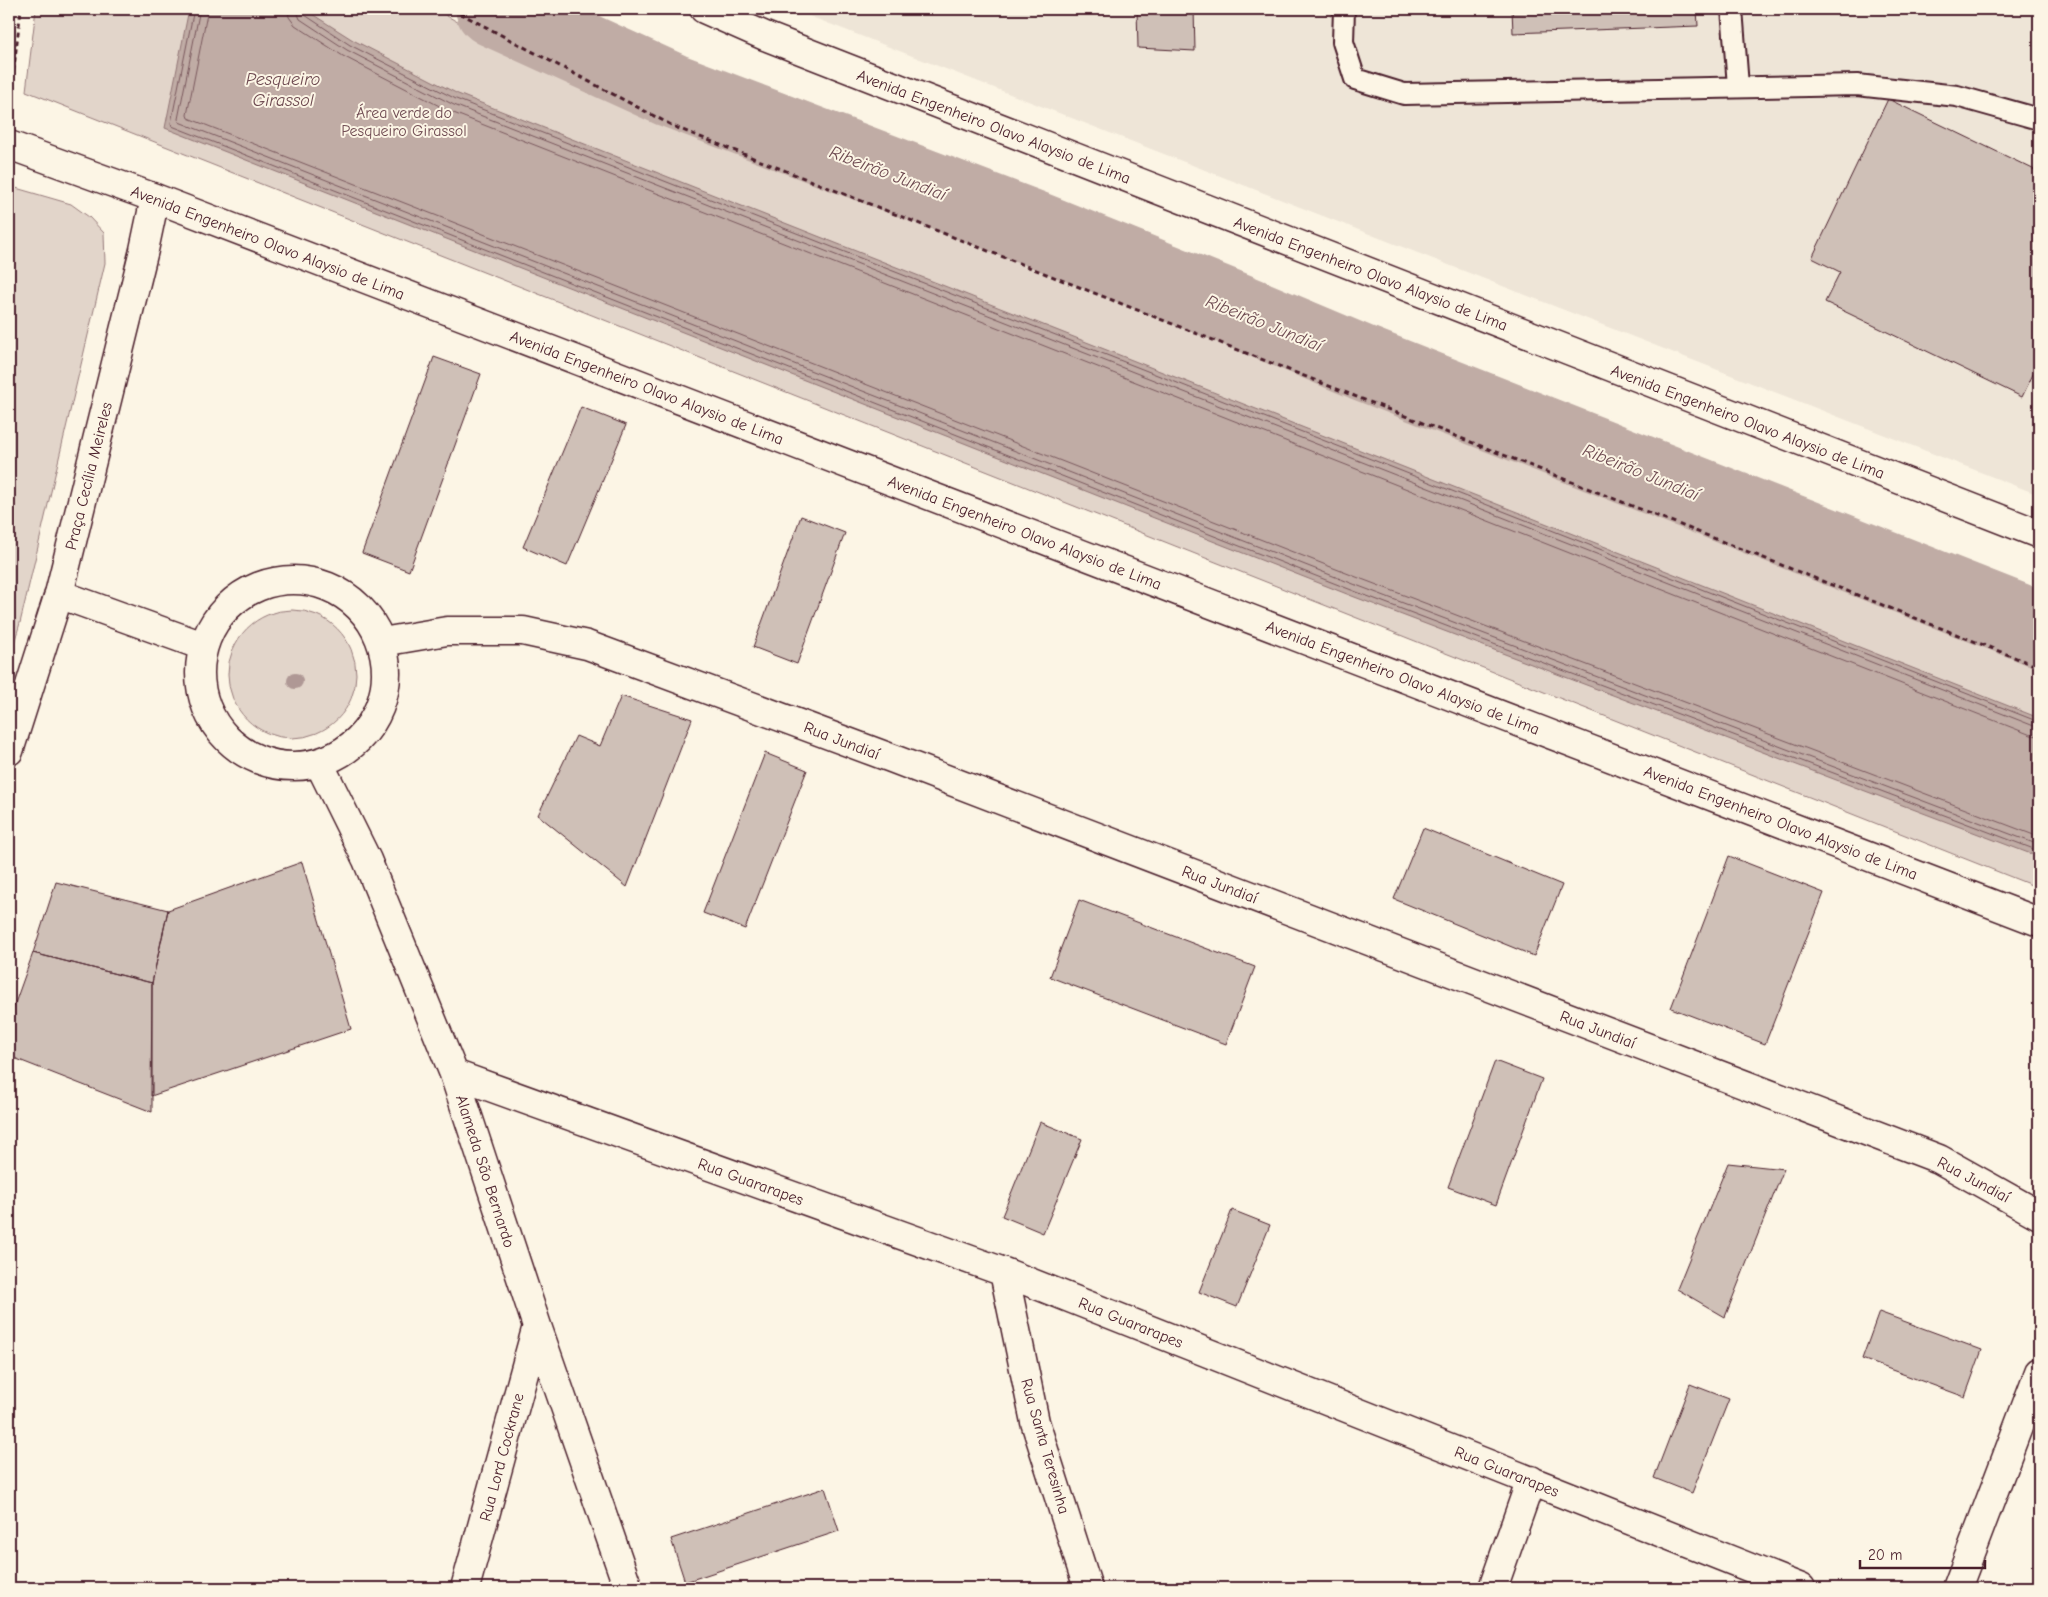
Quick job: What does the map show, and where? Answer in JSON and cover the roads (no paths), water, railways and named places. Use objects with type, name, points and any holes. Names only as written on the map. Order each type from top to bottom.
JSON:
[{"type":"street","name":"Avenida Engenheiro Olavo Alaysio de Lima","points":[[704,9],[765,36],[2039,534]]},
{"type":"street","name":"Avenida Engenheiro Olavo Alaysio de Lima","points":[[9,145],[155,198],[2039,922]]},
{"type":"street","name":"Praça Cecília Meireles","points":[[9,751],[59,594],[144,250],[155,198]]},
{"type":"street","points":[[277,580],[304,580],[329,586],[352,600],[370,619],[382,642],[387,672],[383,702],[369,729],[346,750],[319,763],[291,766],[263,762],[238,748],[217,728],[204,703],[199,674],[203,646],[213,623],[230,603],[252,588],[277,580]]},
{"type":"street","points":[[59,594],[203,646]]},
{"type":"street","name":"Rua Jundiaí","points":[[382,642],[447,631],[523,631],[587,645],[891,758],[1939,1160],[2039,1215]]},
{"type":"street","name":"Alameda São Bernardo","points":[[319,763],[367,860],[454,1074],[537,1326],[628,1588]]},
{"type":"street","name":"Rua Guararapes","points":[[454,1074],[1004,1272],[1801,1588]]},
{"type":"street","name":"Rua Santa Teresinha","points":[[1004,1272],[1035,1422],[1088,1588]]},
{"type":"street","name":"Rua Lord Cockrane","points":[[465,1588],[537,1326]]},
{"type":"street","points":[[1957,1588],[2039,1372]]},
{"type":"street","points":[[1493,1588],[1531,1480]]},
{"type":"lane","points":[[1344,9],[1343,42],[1355,79],[1404,94],[1664,90],[1738,86],[1866,86],[1957,96],[2039,120]]},
{"type":"lane","points":[[1732,9],[1738,86]]},
{"type":"water","name":"Pesqueiro Girassol","points":[[189,9],[304,9],[353,40],[458,94],[2039,718],[2039,857],[1352,596],[165,128]]},
{"type":"waterway","name":"Ribeirão Jundiaí","points":[[493,9],[671,90],[1031,227],[1363,363],[2039,629]]},
{"type":"park label","name":"Área verde do Pesqueiro Girassol","points":[[404,121]]}]
